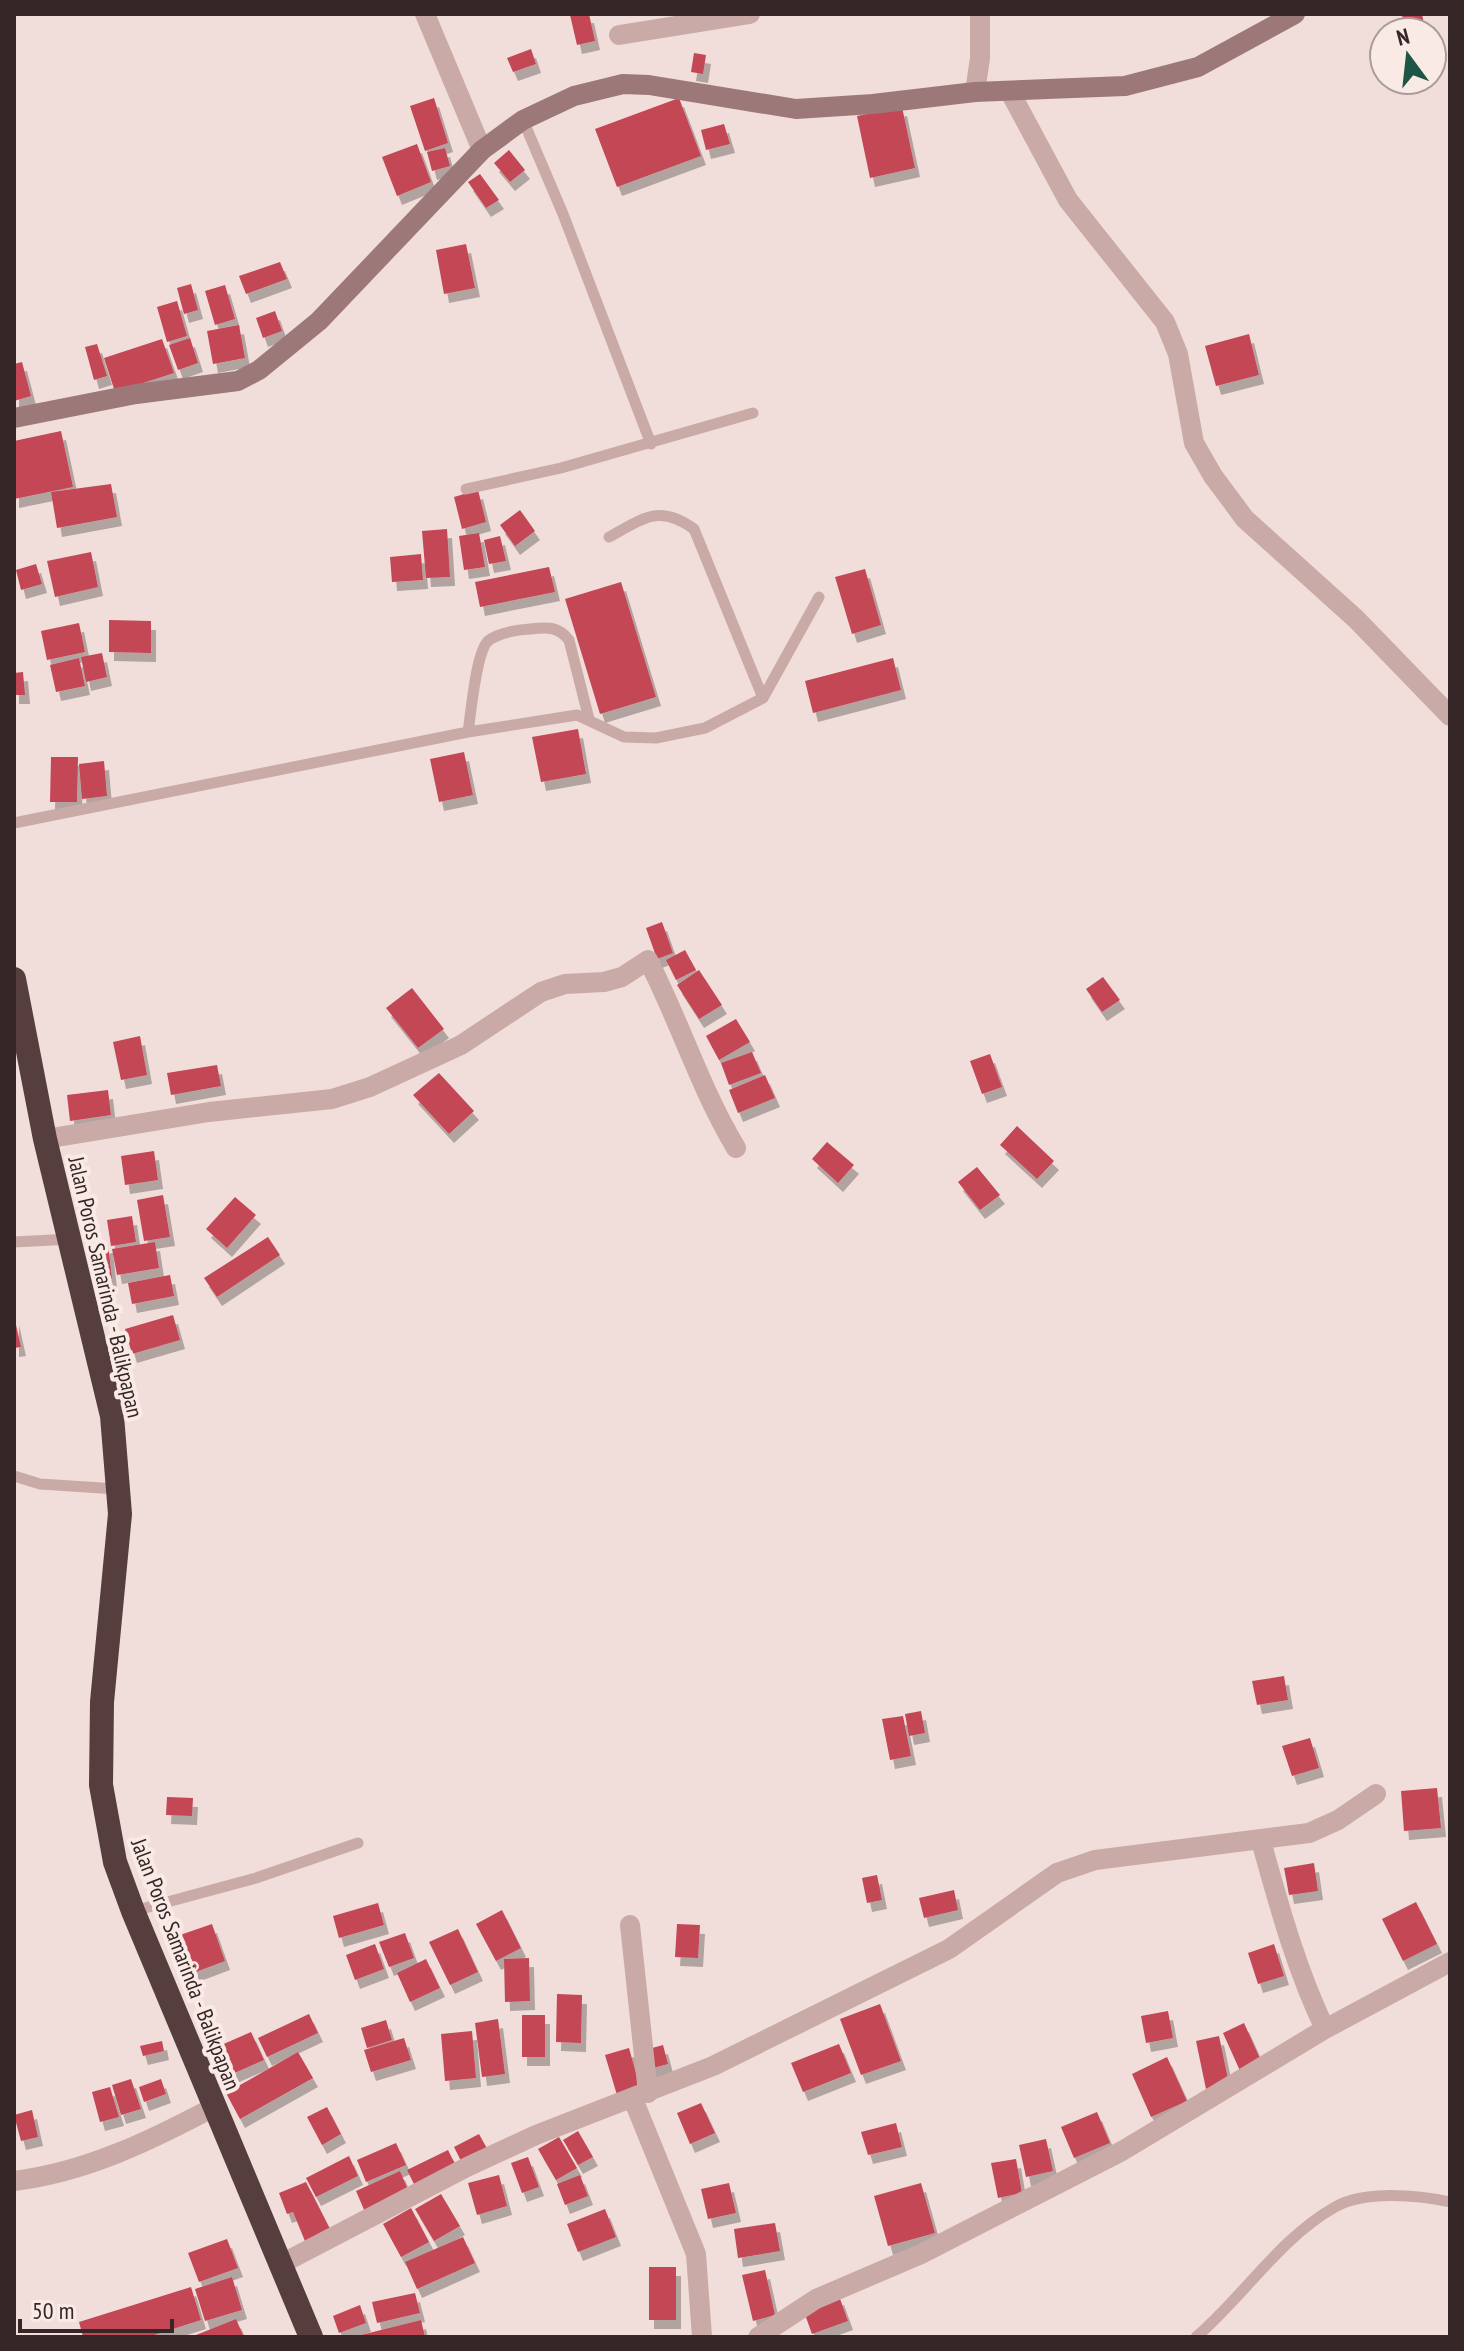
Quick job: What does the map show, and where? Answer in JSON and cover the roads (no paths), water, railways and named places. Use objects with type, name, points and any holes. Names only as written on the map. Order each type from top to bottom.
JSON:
[{"type":"highway","name":"Jalan Poros Samarinda - Balikpapan","points":[[14,979],[45,1139],[112,1416],[120,1514],[102,1702],[101,1785],[115,1862],[311,2337]]},
{"type":"street","points":[[425,14],[482,150]]},
{"type":"street","points":[[619,35],[750,14]]},
{"type":"street","points":[[975,92],[980,58],[980,14]]},
{"type":"street","points":[[14,418],[136,394],[238,381],[259,370],[319,321],[482,150],[523,120],[574,96],[623,84],[676,88],[796,109],[975,92],[1125,86],[1198,67],[1295,14]]},
{"type":"street","points":[[1010,92],[1073,208],[1150,299],[1165,322],[1178,354],[1194,443],[1213,476],[1245,519],[1356,619],[1450,716]]},
{"type":"street","points":[[45,1139],[209,1112],[332,1099],[370,1087],[461,1045],[541,992],[565,984],[604,982],[622,977],[648,960],[670,1003],[713,1110],[736,1148]]},
{"type":"street","points":[[281,2264],[536,2135],[640,2096],[745,2051],[949,1949],[1066,1869],[1095,1860],[1309,1833],[1338,1820],[1376,1794]]},
{"type":"street","points":[[1261,1841],[1288,1936],[1309,1996],[1325,2029]]},
{"type":"street","points":[[630,1925],[640,2096],[696,2254],[702,2337]]},
{"type":"street","points":[[758,2337],[816,2299],[921,2254],[1122,2151],[1325,2029],[1450,1962]]},
{"type":"street","points":[[14,2181],[70,2169],[130,2150],[214,2107]]},
{"type":"lane","points":[[523,120],[569,228],[651,444]]},
{"type":"lane","points":[[466,489],[651,444],[753,413]]},
{"type":"lane","points":[[609,537],[651,515],[675,515],[694,529],[763,698]]},
{"type":"lane","points":[[14,823],[468,732],[577,715],[624,737],[656,738],[705,728],[763,698],[819,597]]},
{"type":"lane","points":[[468,732],[484,647],[495,637],[545,627],[562,631],[569,640],[589,719]]},
{"type":"lane","points":[[14,1242],[71,1239]]},
{"type":"lane","points":[[14,1476],[40,1484],[117,1489]]},
{"type":"lane","points":[[133,1911],[256,1878],[358,1843]]},
{"type":"lane","points":[[1196,2337],[1225,2312],[1284,2248],[1337,2205],[1380,2196],[1450,2202]]}]
